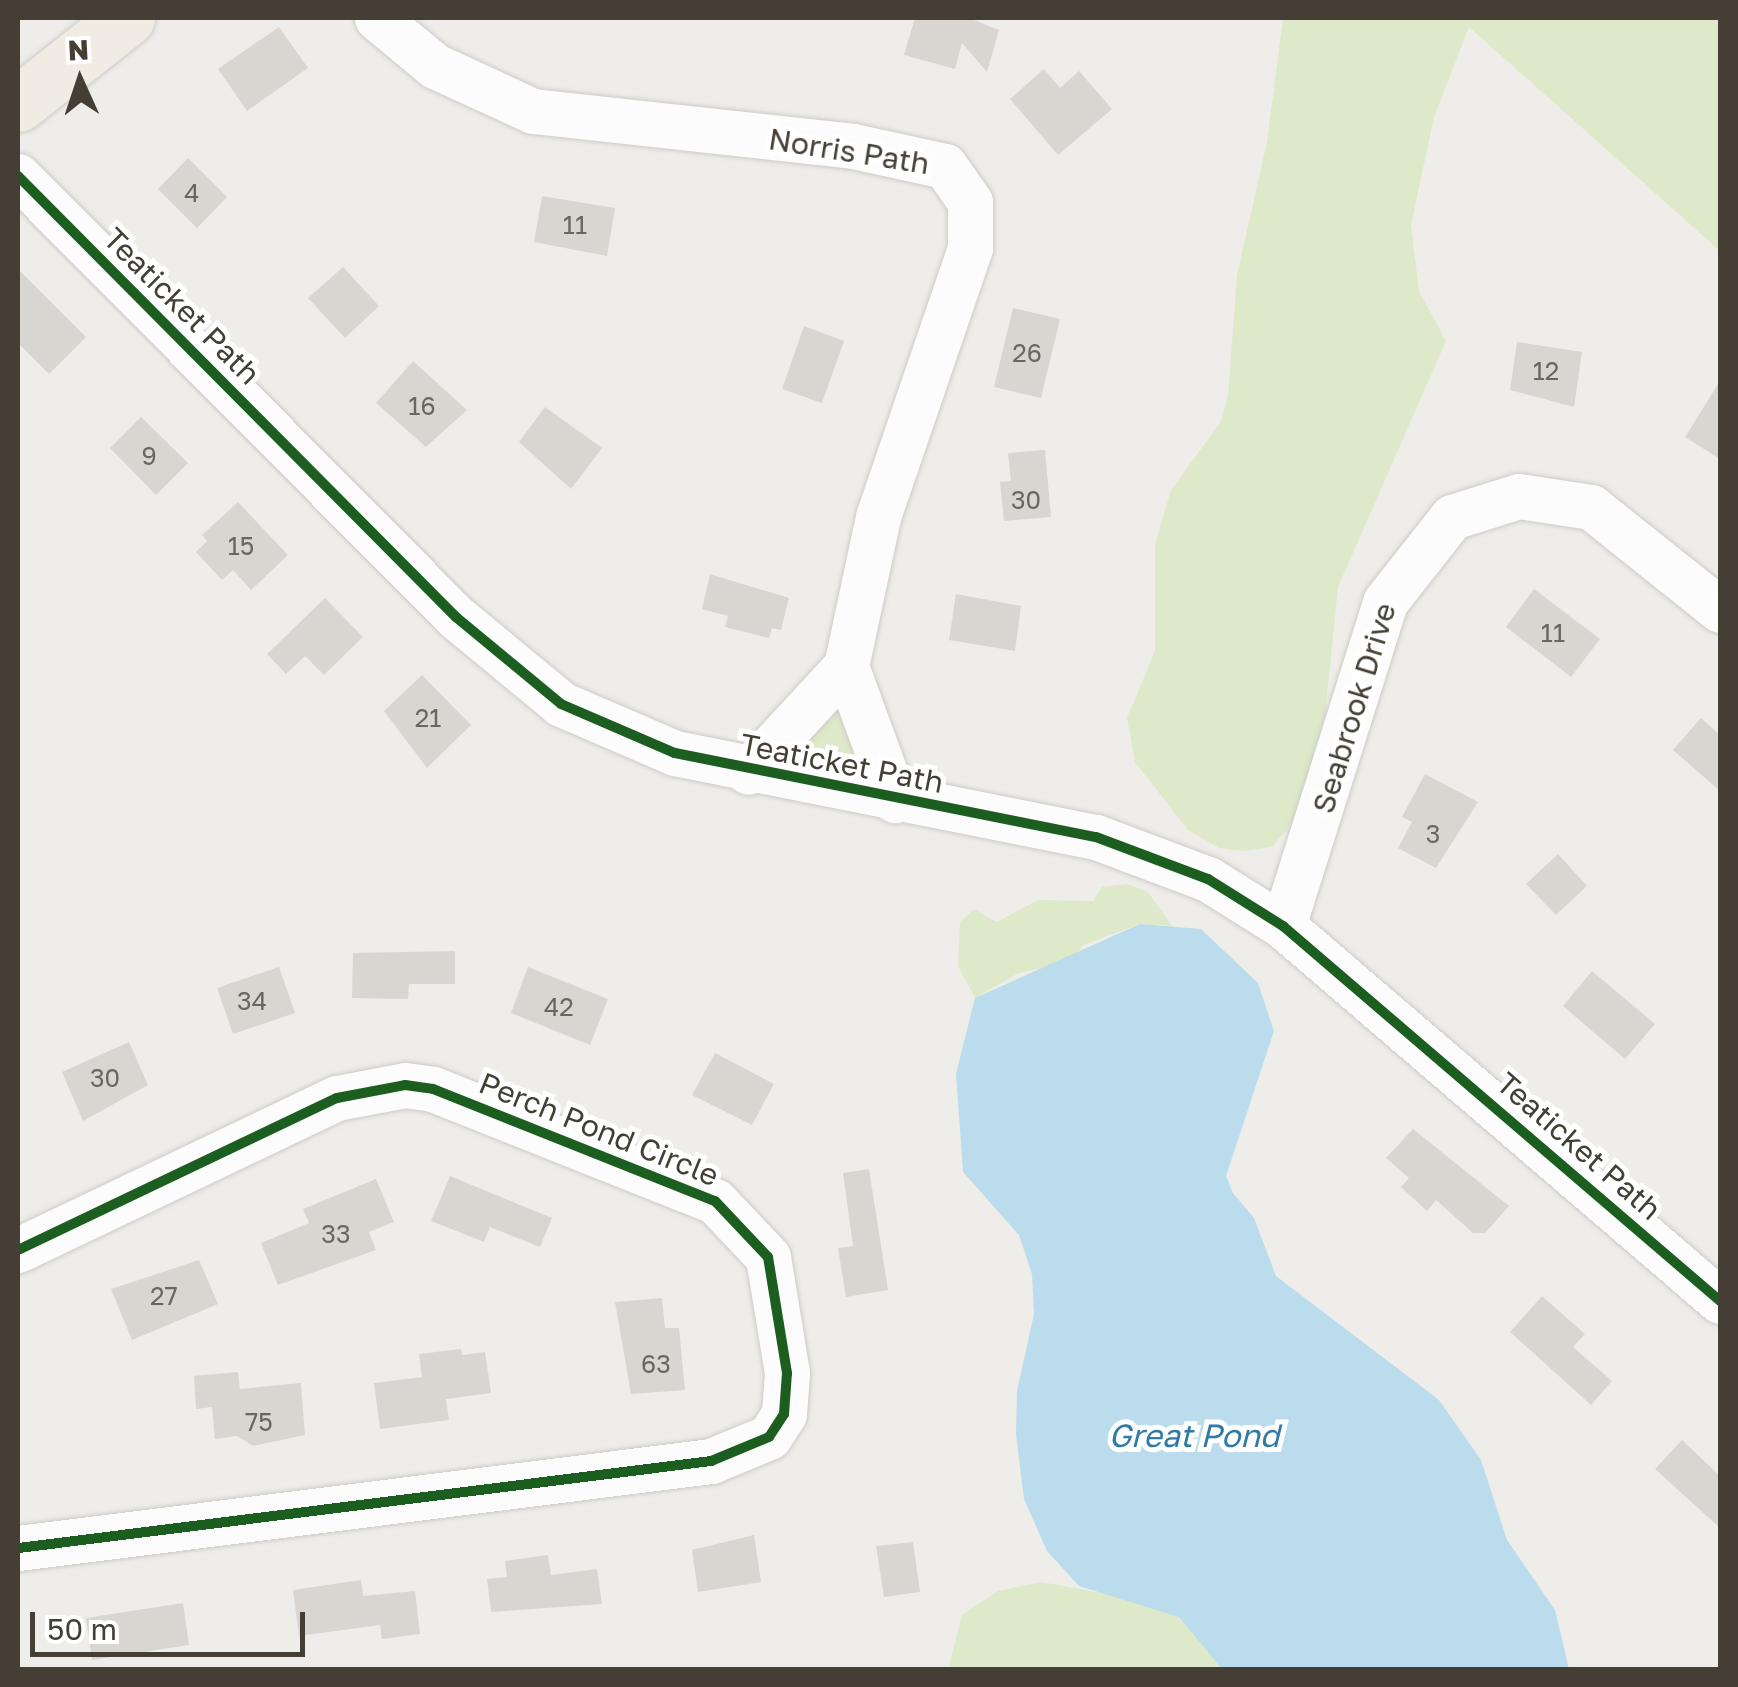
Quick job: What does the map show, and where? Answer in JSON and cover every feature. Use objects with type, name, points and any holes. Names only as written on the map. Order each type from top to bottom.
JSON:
[{"type":"main road","points":[[18,104],[126,18]]},
{"type":"street","name":"Norris Path","points":[[376,18],[436,66],[532,111],[854,146],[944,166],[953,178],[970,202],[970,248],[883,500],[846,666]]},
{"type":"street","name":"Teaticket Path","points":[[18,176],[456,617],[538,688],[590,721],[748,772],[1155,855],[1283,926],[1720,1301]]},
{"type":"street","name":"Seabrook Drive","points":[[1283,926],[1385,602],[1452,517],[1520,496],[1591,506],[1720,610]]},
{"type":"street","points":[[748,772],[846,666],[894,800]]},
{"type":"street","name":"Perch Pond Circle","points":[[18,1250],[337,1098],[405,1086],[434,1090],[715,1202],[768,1257],[787,1373],[784,1414],[769,1437],[711,1460],[18,1548]]},
{"type":"green space","points":[[1283,18],[1720,18],[1720,251],[1469,27],[1434,117],[1411,225],[1419,291],[1446,341],[1338,587],[1325,715],[1296,819],[1272,847],[1244,851],[1219,848],[1188,830],[1135,762],[1127,718],[1155,651],[1155,544],[1171,490],[1220,423],[1228,396],[1237,275],[1267,142]]},
{"type":"green space","points":[[839,690],[867,770],[794,757],[797,739]]},
{"type":"green space","points":[[1127,884],[1148,892],[1172,926],[1140,924],[1083,945],[1073,960],[1017,974],[975,998],[958,966],[960,922],[974,909],[997,922],[1038,900],[1093,901],[1102,887]]},
{"type":"green space","points":[[1041,1582],[1125,1597],[1179,1617],[1222,1669],[948,1670],[962,1615],[998,1591]]},
{"type":"water","name":"Great Pond","points":[[1140,924],[1201,929],[1258,983],[1274,1031],[1226,1176],[1233,1193],[1254,1218],[1276,1276],[1439,1400],[1481,1460],[1507,1540],[1555,1610],[1569,1669],[1222,1669],[1179,1617],[1079,1586],[1047,1551],[1024,1499],[1016,1434],[1017,1391],[1034,1314],[1032,1274],[1019,1235],[963,1172],[956,1074],[975,998]]},
{"type":"building","points":[[915,18],[969,18],[999,30],[987,72],[962,43],[955,69],[904,55]]},
{"type":"building","points":[[279,27],[308,68],[247,111],[218,69]]},
{"type":"building","points":[[1044,69],[1060,88],[1079,71],[1112,109],[1058,155],[1010,99]]},
{"type":"building","points":[[188,158],[227,197],[197,228],[158,189]]},
{"type":"building","points":[[542,196],[615,208],[607,256],[534,242]]},
{"type":"building","points":[[343,267],[379,306],[345,338],[308,298]]},
{"type":"building","points":[[18,269],[86,337],[49,374],[18,343]]},
{"type":"building","points":[[1013,308],[1060,319],[1041,398],[994,387]]},
{"type":"building","points":[[804,326],[844,341],[822,403],[782,389]]},
{"type":"building","points":[[1517,342],[1582,352],[1574,407],[1510,390]]},
{"type":"building","points":[[413,361],[467,410],[426,447],[376,403]]},
{"type":"building","points":[[1720,381],[1720,459],[1685,437]]},
{"type":"building","points":[[545,407],[602,448],[571,489],[519,442]]},
{"type":"building","points":[[141,417],[188,463],[156,495],[110,448]]},
{"type":"building","points":[[1045,450],[1051,517],[1004,521],[1000,482],[1011,481],[1008,453]]},
{"type":"building","points":[[238,502],[288,555],[251,590],[233,570],[222,580],[196,552],[207,541],[202,535]]},
{"type":"building","points":[[710,574],[789,598],[781,630],[772,628],[769,638],[725,627],[728,616],[702,609]]},
{"type":"building","points":[[1534,589],[1600,639],[1571,677],[1506,627]]},
{"type":"building","points":[[956,594],[1021,606],[1015,651],[949,640]]},
{"type":"building","points":[[325,598],[363,637],[324,675],[305,656],[286,674],[267,654]]},
{"type":"building","points":[[422,675],[471,725],[427,768],[384,711]]},
{"type":"building","points":[[1701,718],[1720,735],[1720,791],[1673,750]]},
{"type":"building","points":[[1425,774],[1478,802],[1436,868],[1398,848],[1412,822],[1402,817]]},
{"type":"building","points":[[1558,854],[1587,886],[1556,915],[1526,884]]},
{"type":"building","points":[[455,951],[455,984],[409,984],[408,999],[352,998],[353,953]]},
{"type":"building","points":[[279,967],[295,1013],[233,1034],[217,988]]},
{"type":"building","points":[[528,967],[608,999],[590,1045],[511,1013]]},
{"type":"building","points":[[1592,971],[1655,1024],[1625,1059],[1563,1006]]},
{"type":"building","points":[[129,1042],[148,1085],[83,1121],[62,1072]]},
{"type":"building","points":[[715,1053],[774,1084],[752,1125],[692,1095]]},
{"type":"building","points":[[1413,1129],[1509,1206],[1485,1233],[1473,1233],[1436,1200],[1427,1211],[1401,1187],[1409,1178],[1386,1158]]},
{"type":"building","points":[[869,1169],[888,1290],[846,1297],[838,1248],[853,1246],[843,1173]]},
{"type":"building","points":[[450,1176],[552,1218],[540,1247],[490,1227],[484,1242],[431,1221]]},
{"type":"building","points":[[376,1179],[394,1222],[369,1232],[376,1250],[278,1285],[261,1243],[309,1223],[303,1209]]},
{"type":"building","points":[[199,1260],[218,1304],[132,1340],[111,1289]]},
{"type":"building","points":[[1542,1296],[1585,1334],[1573,1347],[1612,1381],[1591,1405],[1510,1332]]},
{"type":"building","points":[[662,1298],[665,1328],[679,1328],[685,1390],[631,1394],[615,1302]]},
{"type":"building","points":[[461,1349],[462,1355],[485,1352],[491,1393],[446,1399],[449,1420],[380,1429],[374,1383],[422,1377],[419,1354]]},
{"type":"building","points":[[238,1372],[240,1389],[301,1383],[305,1435],[253,1446],[237,1436],[215,1439],[212,1407],[196,1409],[194,1376]]},
{"type":"building","points":[[1682,1440],[1720,1476],[1720,1528],[1655,1469]]},
{"type":"building","points":[[754,1535],[761,1582],[698,1592],[692,1550]]},
{"type":"building","points":[[913,1542],[920,1592],[884,1597],[876,1546]]},
{"type":"building","points":[[548,1555],[551,1575],[597,1569],[602,1604],[491,1612],[487,1579],[507,1577],[505,1561]]},
{"type":"building","points":[[361,1580],[363,1596],[415,1591],[420,1634],[382,1639],[380,1625],[299,1636],[293,1590]]},
{"type":"building","points":[[183,1603],[189,1645],[92,1660],[86,1618]]},
{"type":"cycle path","points":[[18,176],[456,617],[561,704],[675,753],[1096,837],[1208,879],[1283,926],[1720,1301]]},
{"type":"cycle path","points":[[18,1250],[337,1098],[405,1085],[433,1089],[715,1201],[768,1257],[787,1373],[784,1414],[769,1437],[711,1461],[18,1548]]}]
